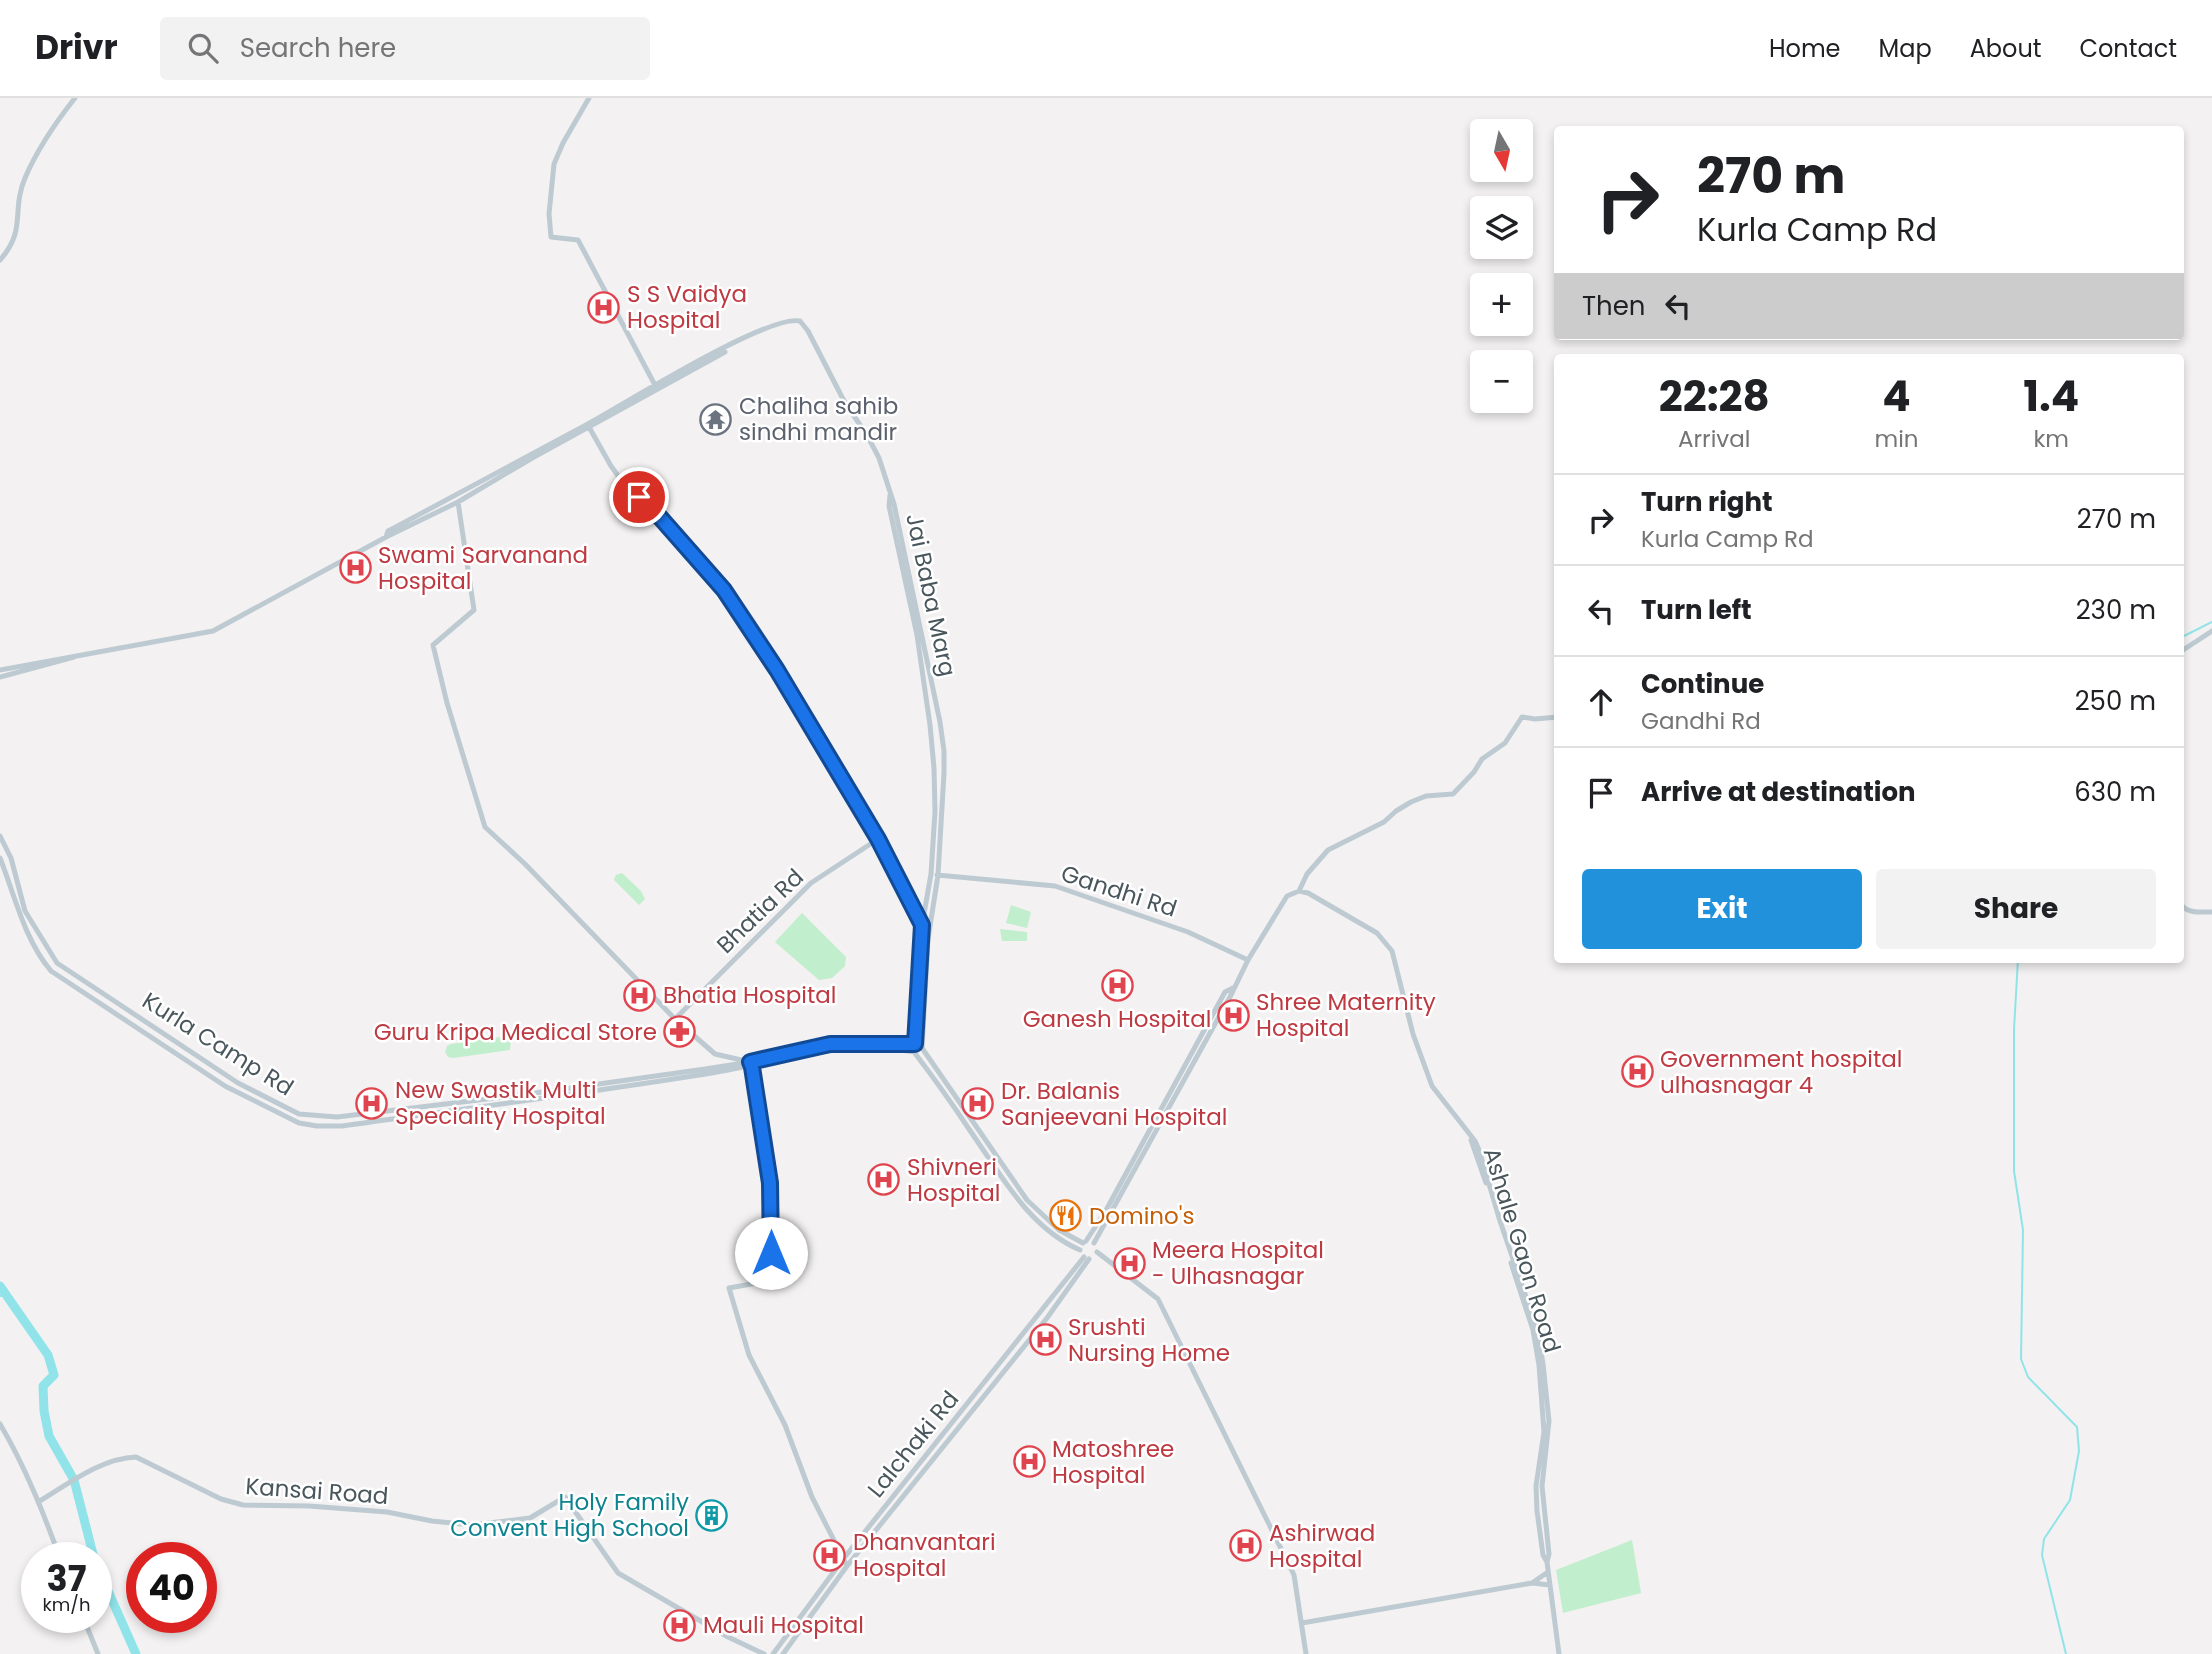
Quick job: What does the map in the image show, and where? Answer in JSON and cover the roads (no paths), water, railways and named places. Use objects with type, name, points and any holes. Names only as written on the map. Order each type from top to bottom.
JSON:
[{"type":"street","points":[[0,260],[15,240],[18,206],[26,176],[75,98]]},
{"type":"street","points":[[0,677],[16,670],[77,656],[213,631],[386,537],[458,502],[656,388],[579,240],[551,237],[549,214],[554,164],[589,98]]},
{"type":"street","name":"Jai Baba Marg","points":[[656,388],[785,325],[802,323],[808,331],[879,458],[923,633],[944,751],[934,875]]},
{"type":"street","points":[[386,537],[388,531],[588,427]]},
{"type":"street","points":[[588,427],[624,484],[658,515],[724,590],[794,698],[878,839],[925,925],[922,1048],[919,1059]]},
{"type":"street","points":[[458,502],[474,610],[433,645],[447,703],[485,827],[525,864],[675,1019],[715,1054],[751,1064],[770,1183],[768,1281],[729,1288],[749,1355],[785,1425],[812,1497],[848,1566]]},
{"type":"street","name":"Jai Baba Marg","points":[[898,531],[930,725],[935,812],[934,875]]},
{"type":"street","points":[[2184,649],[2212,631]]},
{"type":"street","points":[[0,670],[16,670]]},
{"type":"street","points":[[1306,1654],[1294,1576],[1158,1299],[1097,1252],[1094,1243],[1202,1040],[1287,896],[1298,891],[1307,874],[1328,850],[1384,822],[1411,802],[1426,796],[1453,794],[1474,772],[1482,759],[1505,743],[1508,734],[1522,717],[1554,717]]},
{"type":"street","name":"Kurla Camp Rd","points":[[0,836],[11,858],[25,911],[57,963],[238,1083],[299,1114],[337,1117],[522,1095],[705,1071],[837,1048],[899,1049],[914,1052]]},
{"type":"street","name":"Bhatia Rd","points":[[675,1019],[811,883],[878,839]]},
{"type":"street","name":"Kurla Camp Rd","points":[[0,858],[19,913],[40,956],[51,971],[225,1086],[299,1123],[342,1126],[534,1101],[705,1071]]},
{"type":"street","points":[[934,875],[925,925],[914,1052],[1017,1198],[1054,1236],[1083,1245],[1094,1243]]},
{"type":"street","name":"Gandhi Rd","points":[[934,875],[1055,886],[1188,932],[1248,960]]},
{"type":"street","name":"Ashale Gaon Road","points":[[1298,891],[1308,893],[1377,933],[1392,951],[1413,1034],[1432,1086],[1479,1150],[1535,1330],[1548,1410],[1542,1486],[1549,1554],[1548,1572],[1559,1654]]},
{"type":"street","points":[[2184,908],[2191,911],[2212,912]]},
{"type":"street","name":"Kurla Camp Rd","points":[[751,1064],[830,1044],[915,1044],[922,1048],[1027,1200],[1059,1230],[1083,1245]]},
{"type":"street","points":[[705,1071],[715,1054]]},
{"type":"street","points":[[1097,1252],[1087,1258],[1083,1245],[1134,1166]]},
{"type":"street","name":"Lalchaki Rd","points":[[783,1654],[979,1389],[1087,1258]]},
{"type":"street","name":"Lalchaki Rd","points":[[773,1654],[844,1558],[949,1433],[985,1395],[1047,1318],[1087,1258]]},
{"type":"street","points":[[979,1389],[985,1395]]},
{"type":"street","points":[[0,1424],[13,1446],[54,1542]]},
{"type":"street","name":"Kansai Road","points":[[38,1502],[82,1476],[122,1458],[136,1457],[221,1499],[243,1505],[309,1506],[387,1512],[472,1525],[530,1518],[565,1497],[618,1573],[729,1637],[764,1654]]},
{"type":"street","points":[[1532,1583],[1548,1572]]},
{"type":"street","points":[[1302,1623],[1532,1583],[1550,1585]]},
{"type":"street","points":[[89,1633],[98,1654]]},
{"type":"waterway","points":[[2184,636],[2212,622]]},
{"type":"waterway","points":[[2018,963],[2014,1029],[2014,1171],[2023,1230],[2021,1359],[2028,1377],[2077,1427],[2079,1451],[2070,1500],[2044,1539],[2042,1555],[2066,1654]]},
{"type":"waterway","points":[[0,1286],[48,1355],[54,1375],[43,1386],[49,1436],[74,1480],[90,1542]]},
{"type":"waterway","points":[[0,1296],[6,1295]]},
{"type":"waterway","points":[[112,1600],[136,1654]]},
{"type":"place","name":"S S Vaidya Hospital","points":[[604,307]]},
{"type":"place","name":"Chaliha sahib sindhi mandir","points":[[716,419]]},
{"type":"place","name":"Swami Sarvanand Hospital","points":[[355,568]]},
{"type":"place","name":"Ganesh Hospital","points":[[1117,985]]},
{"type":"place","name":"Bhatia Hospital","points":[[640,995]]},
{"type":"place","name":"Shree Maternity Hospital","points":[[1233,1015]]},
{"type":"place","name":"Guru Kripa Medical Store","points":[[680,1032]]},
{"type":"place","name":"Government hospital ulhasnagar 4","points":[[1637,1072]]},
{"type":"place","name":"New Swastik Multi Speciality Hospital","points":[[372,1103]]},
{"type":"place","name":"Dr. Balanis Sanjeevani Hospital","points":[[978,1104]]},
{"type":"place","name":"Shivneri Hospital","points":[[884,1180]]},
{"type":"place","name":"Domino's","points":[[1066,1216]]},
{"type":"place","name":"Meera Hospital - Ulhasnagar","points":[[1129,1263]]},
{"type":"place","name":"Srushti Nursing Home","points":[[1045,1340]]},
{"type":"place","name":"Matoshree Hospital","points":[[1029,1462]]},
{"type":"place","name":"Holy Family Convent High School","points":[[712,1515]]},
{"type":"place","name":"Ashirwad Hospital","points":[[1246,1546]]},
{"type":"place","name":"Dhanvantari Hospital","points":[[830,1555]]},
{"type":"place","name":"Mauli Hospital","points":[[680,1625]]}]
